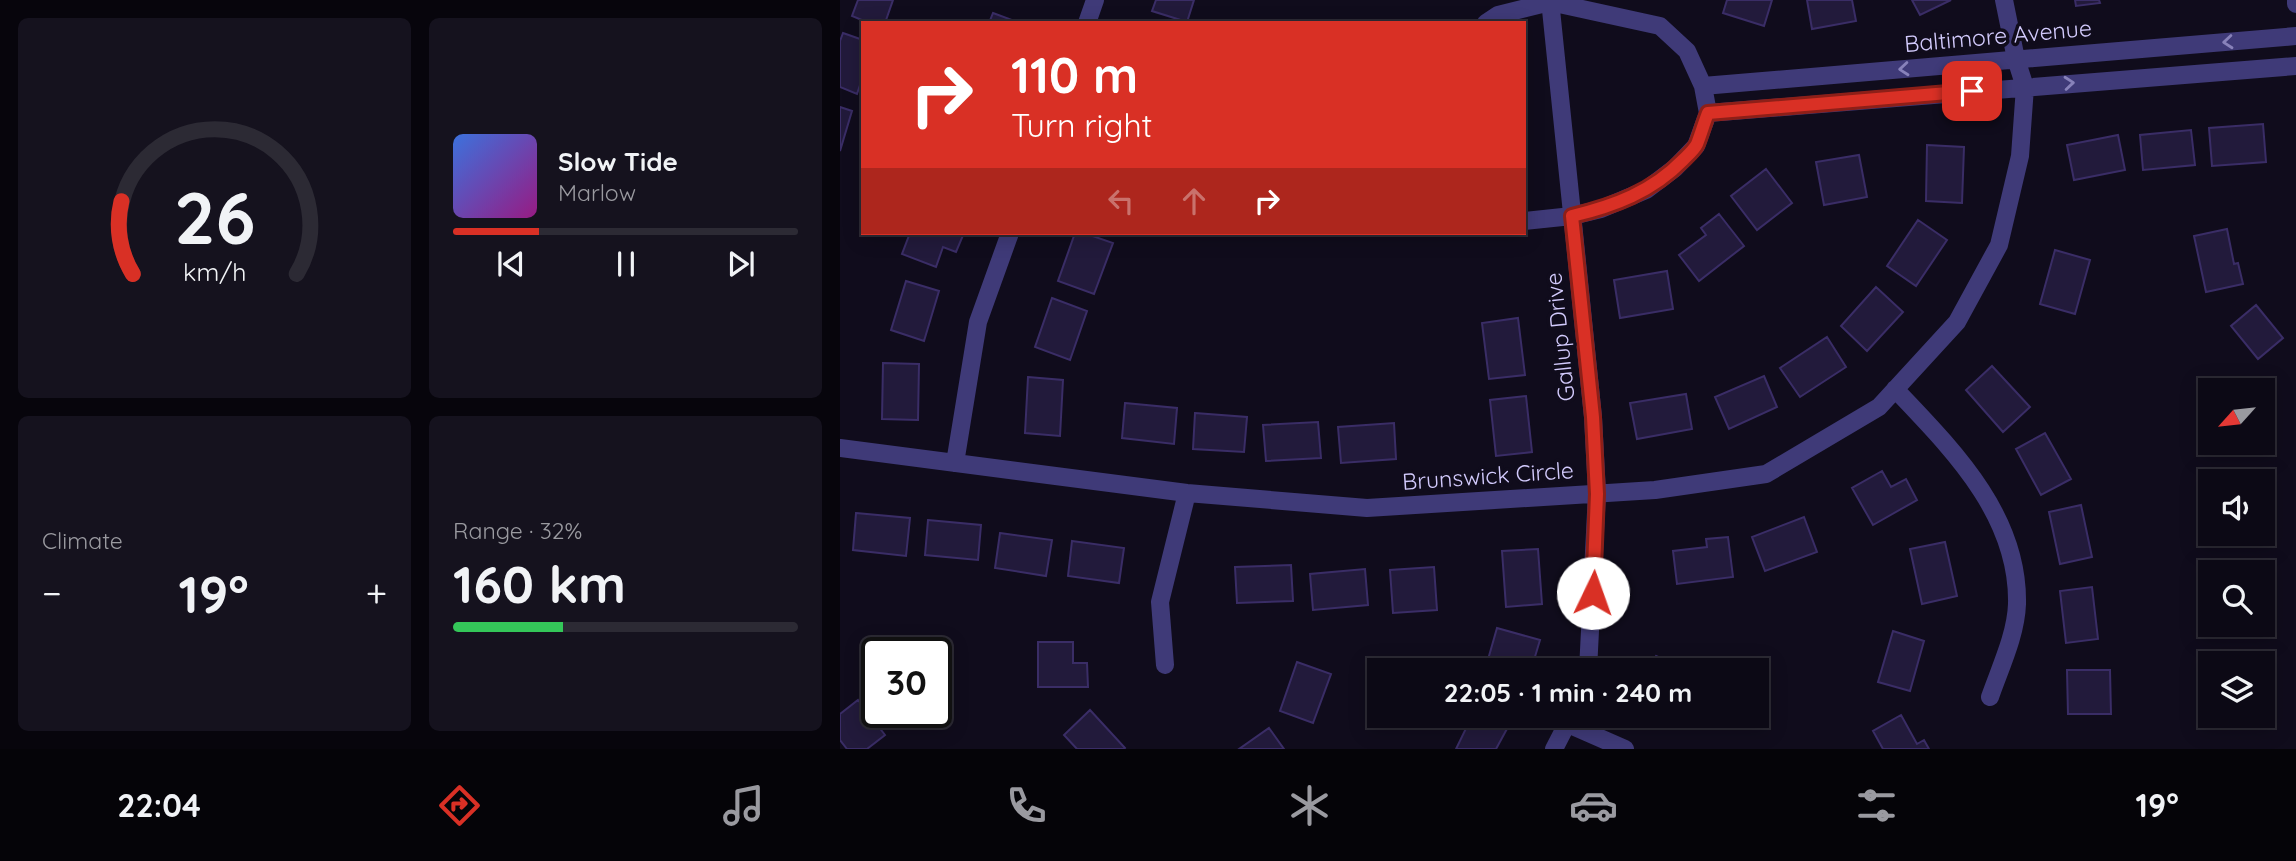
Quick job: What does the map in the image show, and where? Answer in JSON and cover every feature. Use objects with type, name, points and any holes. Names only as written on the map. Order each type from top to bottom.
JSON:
[{"type":"street","points":[[1088,21],[1096,0]]},
{"type":"street","name":"Brunswick Circle","points":[[840,448],[1187,493],[1367,508],[1655,490],[1766,474],[1879,407],[1957,322],[1999,245],[2020,156],[2025,87],[2016,59],[2004,0]]},
{"type":"street","points":[[1489,21],[1498,15],[1550,1],[1660,26],[1687,51],[1703,86],[1708,113],[1696,146],[1656,183],[1625,200],[1601,209],[1572,216],[1526,221]]},
{"type":"street","name":"Gallup Drive","points":[[1550,1],[1593,417],[1597,494],[1589,658]]},
{"type":"street","name":"Baltimore Avenue","points":[[1703,86],[2296,36]]},
{"type":"street","points":[[1708,113],[2296,65]]},
{"type":"street","points":[[955,463],[978,322],[1009,235]]},
{"type":"street","points":[[1895,389],[1953,450],[1991,504],[2010,551],[2017,605],[2005,655],[1990,697]]},
{"type":"street","points":[[1166,665],[1160,602],[1187,493]]},
{"type":"street","points":[[1554,749],[1566,728]]},
{"type":"street","points":[[1585,728],[1625,749]]},
{"type":"building","points":[[858,0],[893,0],[886,21],[864,21],[852,16]]},
{"type":"building","points":[[1156,0],[1194,0],[1187,21],[1152,11]]},
{"type":"building","points":[[1727,0],[1772,0],[1764,26],[1723,13]]},
{"type":"building","points":[[1807,0],[1852,0],[1856,21],[1812,29]]},
{"type":"building","points":[[1912,0],[1951,0],[1920,15]]},
{"type":"building","points":[[2075,0],[2099,0],[2100,3],[2076,6]]},
{"type":"building","points":[[993,13],[1015,21],[990,21]]},
{"type":"building","points":[[843,33],[861,39],[861,82],[857,94],[840,87],[840,41]]},
{"type":"building","points":[[840,107],[852,111],[840,151]]},
{"type":"building","points":[[2263,124],[2266,162],[2212,166],[2209,128]]},
{"type":"building","points":[[2191,130],[2195,165],[2143,170],[2140,135]]},
{"type":"building","points":[[2118,135],[2125,170],[2074,180],[2067,145]]},
{"type":"building","points":[[1927,145],[1964,147],[1962,203],[1926,201]]},
{"type":"building","points":[[1859,155],[1867,197],[1824,205],[1816,162]]},
{"type":"building","points":[[1766,169],[1792,203],[1757,230],[1731,196]]},
{"type":"building","points":[[1719,214],[1744,246],[1699,281],[1679,255],[1706,235],[1701,228]]},
{"type":"building","points":[[1918,220],[1947,240],[1916,286],[1887,266]]},
{"type":"building","points":[[2227,229],[2234,264],[2238,263],[2243,284],[2206,292],[2194,236]]},
{"type":"building","points":[[909,235],[963,235],[956,252],[943,247],[936,267],[902,254]]},
{"type":"building","points":[[1074,235],[1090,235],[1113,243],[1094,294],[1058,281]]},
{"type":"building","points":[[2055,250],[2090,260],[2075,314],[2040,304]]},
{"type":"building","points":[[1667,271],[1673,309],[1620,318],[1614,280]]},
{"type":"building","points":[[906,281],[939,291],[924,341],[891,330]]},
{"type":"building","points":[[1876,287],[1903,312],[1867,351],[1841,326]]},
{"type":"building","points":[[1052,298],[1087,311],[1070,360],[1035,347]]},
{"type":"building","points":[[2256,305],[2283,338],[2258,359],[2231,326]]},
{"type":"building","points":[[1518,318],[1525,375],[1489,379],[1482,323]]},
{"type":"building","points":[[1827,337],[1846,367],[1800,397],[1780,368]]},
{"type":"building","points":[[883,363],[919,364],[918,420],[882,419]]},
{"type":"building","points":[[1992,366],[2030,407],[2003,432],[1966,390]]},
{"type":"building","points":[[1764,376],[1777,407],[1729,429],[1715,397]]},
{"type":"building","points":[[1028,377],[1063,380],[1060,436],[1025,433]]},
{"type":"building","points":[[1686,394],[1692,429],[1637,439],[1630,403]]},
{"type":"building","points":[[1526,396],[1532,452],[1496,456],[1490,400]]},
{"type":"building","points":[[1125,403],[1177,408],[1174,444],[1122,438]]},
{"type":"building","points":[[1195,413],[1247,417],[1244,452],[1193,449]]},
{"type":"building","points":[[1318,422],[1321,458],[1266,461],[1263,425]]},
{"type":"building","points":[[1394,423],[1396,459],[1341,463],[1338,427]]},
{"type":"building","points":[[2045,433],[2071,479],[2041,495],[2016,449]]},
{"type":"building","points":[[1882,471],[1891,487],[1906,479],[1917,500],[1873,525],[1852,488]]},
{"type":"building","points":[[2081,505],[2092,557],[2060,564],[2049,512]]},
{"type":"building","points":[[856,513],[910,518],[906,556],[853,550]]},
{"type":"building","points":[[1804,517],[1817,552],[1765,571],[1752,537]]},
{"type":"building","points":[[928,520],[981,525],[978,560],[925,555]]},
{"type":"building","points":[[1000,533],[1052,540],[1046,576],[995,568]]},
{"type":"building","points":[[1728,537],[1733,577],[1677,584],[1673,551],[1707,547],[1706,539]]},
{"type":"building","points":[[1072,541],[1124,548],[1119,583],[1068,576]]},
{"type":"building","points":[[1945,542],[1957,596],[1922,604],[1910,549]]},
{"type":"building","points":[[1538,549],[1542,604],[1506,607],[1502,551]]},
{"type":"building","points":[[1291,565],[1293,601],[1237,603],[1235,567]]},
{"type":"building","points":[[1434,567],[1437,610],[1393,613],[1390,570]]},
{"type":"building","points":[[1365,569],[1368,605],[1313,610],[1310,574]]},
{"type":"building","points":[[2092,587],[2098,639],[2066,643],[2060,591]]},
{"type":"building","points":[[1497,628],[1540,640],[1535,658],[1488,658]]},
{"type":"building","points":[[1893,631],[1924,641],[1910,691],[1878,682]]},
{"type":"building","points":[[1038,642],[1073,642],[1073,663],[1087,663],[1088,687],[1038,687]]},
{"type":"building","points":[[1297,662],[1331,674],[1313,723],[1280,711]]},
{"type":"building","points":[[2067,670],[2110,670],[2111,714],[2068,714]]},
{"type":"building","points":[[858,700],[861,704],[861,728],[880,728],[885,735],[867,749],[847,749],[840,740],[840,714]]},
{"type":"building","points":[[1090,710],[1124,749],[1077,749],[1064,735]]},
{"type":"building","points":[[1901,715],[1917,744],[1924,740],[1929,749],[1883,749],[1873,731]]},
{"type":"building","points":[[1269,728],[1284,749],[1239,749]]},
{"type":"building","points":[[1466,728],[1507,728],[1496,749],[1456,749]]},
{"type":"route","points":[[1593,593],[1597,494],[1593,417],[1572,216],[1601,209],[1646,190],[1675,168],[1696,146],[1708,113],[1972,91]]}]
